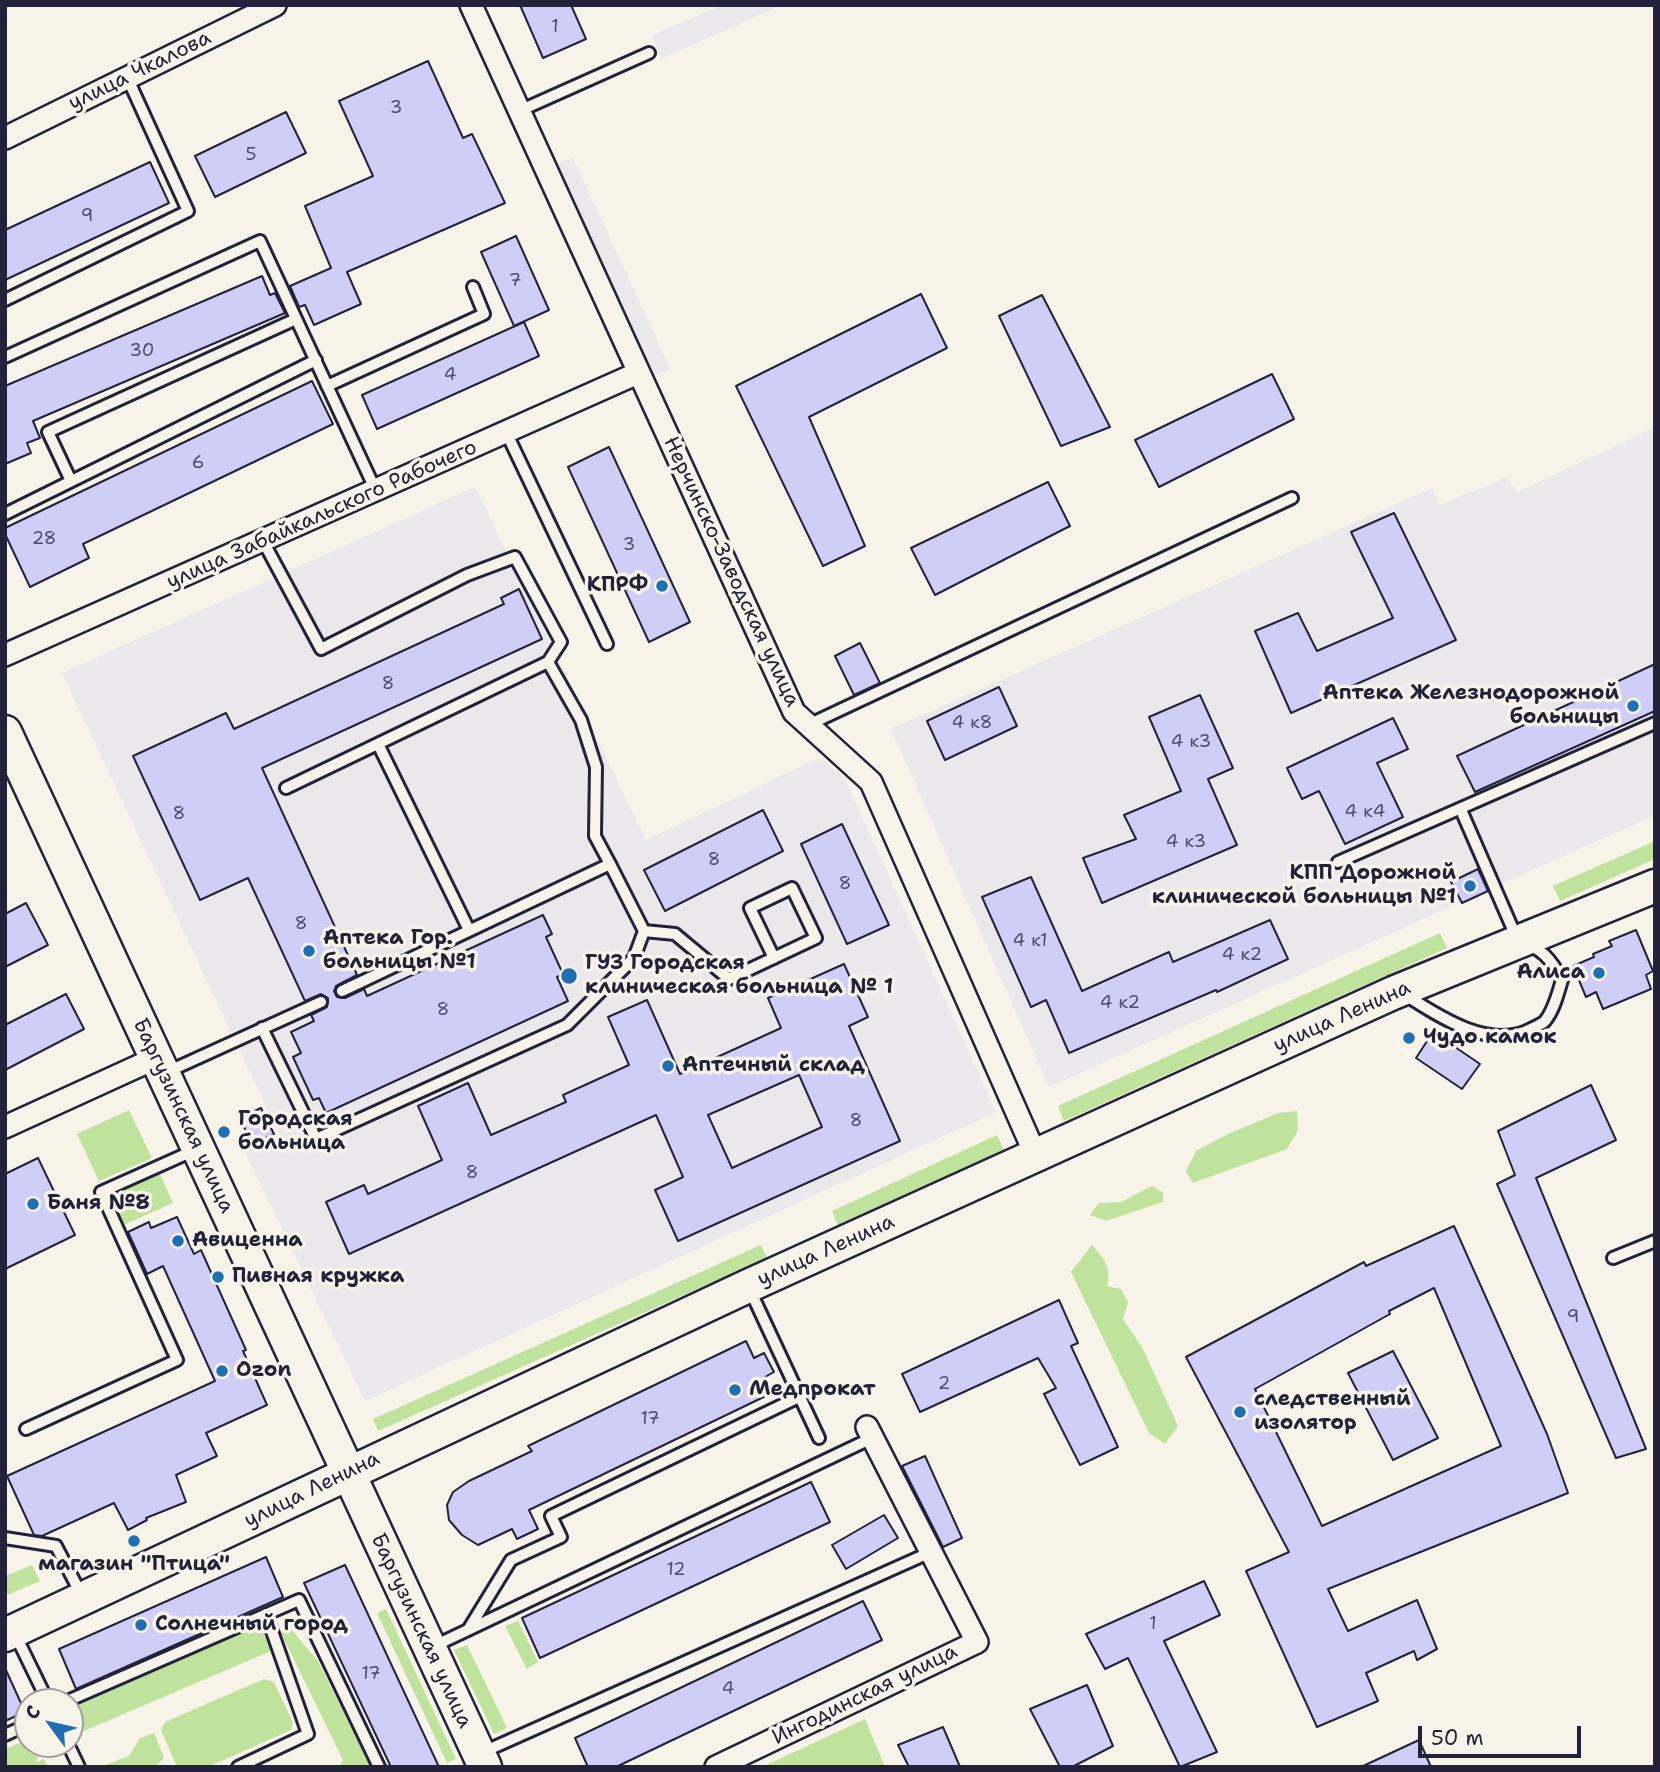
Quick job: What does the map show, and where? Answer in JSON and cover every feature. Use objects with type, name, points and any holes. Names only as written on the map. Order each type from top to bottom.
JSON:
[{"type":"main road","name":"Баргузинская улица","points":[[5,732],[482,1760]]},
{"type":"main road","name":"улица Ленина","points":[[9,1633],[748,1286],[1399,991],[1655,886]]},
{"type":"street","name":"улица Чкалова","points":[[5,138],[275,5]]},
{"type":"street","name":"Нерчинско-Заводская улица","points":[[471,5],[794,712],[871,782],[1036,1156]]},
{"type":"street","name":"улица Забайкальского Рабочего","points":[[5,655],[638,373]]},
{"type":"street","points":[[5,1127],[160,1066]]},
{"type":"street","points":[[870,1432],[931,1552]]},
{"type":"street","name":"Ингодинская улица","points":[[716,1767],[977,1642],[931,1552]]},
{"type":"lane","points":[[519,111],[649,53]]},
{"type":"lane","points":[[5,300],[188,211],[127,77]]},
{"type":"lane","points":[[5,357],[260,241],[376,491]]},
{"type":"lane","points":[[327,386],[484,314],[473,287]]},
{"type":"lane","points":[[71,481],[48,432],[296,319]]},
{"type":"lane","points":[[5,514],[316,360]]},
{"type":"lane","points":[[506,432],[607,644]]},
{"type":"lane","points":[[808,725],[1293,498]]},
{"type":"lane","points":[[263,541],[320,649],[467,575],[515,557],[561,642],[548,662],[286,788]]},
{"type":"lane","points":[[262,1028],[316,1139],[567,1025],[634,958],[644,930],[595,836],[596,767],[581,720],[548,662]]},
{"type":"lane","points":[[1338,862],[1655,723]]},
{"type":"lane","points":[[377,744],[469,930]]},
{"type":"lane","points":[[1399,991],[1425,1008],[1480,1034],[1520,1035],[1545,1022],[1556,999],[1562,980],[1551,959],[1528,944],[1518,941],[1461,810]]},
{"type":"lane","points":[[342,991],[610,864]]},
{"type":"lane","points":[[644,930],[675,934],[729,979],[774,958],[816,938],[792,888],[750,908],[774,958]]},
{"type":"lane","points":[[160,1066],[262,1028],[321,1002]]},
{"type":"lane","points":[[26,1429],[177,1360],[101,1192],[197,1149]]},
{"type":"lane","points":[[1613,1258],[1655,1241]]},
{"type":"lane","points":[[748,1286],[819,1438]]},
{"type":"lane","points":[[468,1631],[511,1560],[561,1537],[551,1516],[801,1396]]},
{"type":"lane","points":[[429,1648],[870,1432]]},
{"type":"lane","points":[[5,1538],[56,1546],[84,1599]]},
{"type":"lane","points":[[482,1760],[931,1552]]},
{"type":"lane","points":[[84,1694],[299,1600],[380,1767]]},
{"type":"lane","points":[[238,1767],[308,1734],[266,1614]]},
{"type":"lane","points":[[9,1633],[40,1688]]},
{"type":"shaded area","points":[[722,5],[782,5],[661,59],[652,35]]},
{"type":"shaded area","points":[[573,158],[671,370],[648,377],[553,166]]},
{"type":"shaded area","points":[[1655,427],[1655,815],[1049,1087],[891,729],[1432,488],[1439,505],[1508,477],[1516,493]]},
{"type":"shaded area","name":"ГУЗ Городская клиническая больница № 1","points":[[475,487],[646,840],[819,758],[844,777],[996,1112],[365,1401],[245,1152],[279,1134],[62,673]]},
{"type":"green space","points":[[1655,841],[1655,859],[1560,901],[1553,886]]},
{"type":"green space","points":[[1440,933],[1447,948],[1064,1121],[1058,1106]]},
{"type":"green space","points":[[129,1110],[152,1158],[99,1181],[77,1134]]},
{"type":"green space","points":[[1297,1111],[1298,1130],[1287,1149],[1193,1183],[1186,1171],[1196,1151],[1278,1113]]},
{"type":"green space","points":[[997,1135],[1004,1150],[838,1226],[832,1211]]},
{"type":"green space","points":[[160,1174],[173,1203],[121,1226],[107,1197]]},
{"type":"green space","points":[[1152,1186],[1163,1193],[1163,1202],[1106,1221],[1090,1215],[1099,1203],[1121,1202]]},
{"type":"green space","points":[[761,1245],[767,1258],[378,1431],[373,1419]]},
{"type":"green space","points":[[1092,1245],[1108,1268],[1107,1286],[1121,1289],[1128,1302],[1123,1319],[1143,1349],[1178,1426],[1165,1444],[1149,1433],[1071,1272]]},
{"type":"green space","points":[[32,1565],[40,1581],[5,1596],[5,1576]]},
{"type":"green space","points":[[386,1609],[456,1759],[447,1763],[377,1613]]},
{"type":"green space","points":[[518,1621],[538,1662],[527,1669],[505,1626]]},
{"type":"green space","points":[[260,1625],[271,1651],[84,1731],[84,1699]]},
{"type":"green space","points":[[290,1628],[318,1661],[370,1766],[339,1767],[343,1760],[281,1633]]},
{"type":"green space","points":[[467,1645],[507,1728],[494,1734],[454,1650]]},
{"type":"green space","points":[[264,1679],[274,1682],[293,1723],[291,1730],[208,1767],[177,1767],[161,1730],[165,1722]]},
{"type":"green space","points":[[865,1719],[885,1767],[762,1767]]},
{"type":"green space","points":[[154,1733],[164,1758],[155,1767],[100,1767],[129,1756],[140,1738]]},
{"type":"green space","points":[[14,1745],[14,1758],[38,1758],[36,1762],[44,1759],[48,1767],[5,1767],[5,1749]]},
{"type":"building","points":[[520,5],[571,5],[586,39],[543,58]]},
{"type":"building","points":[[428,61],[463,138],[472,134],[505,203],[347,272],[361,304],[314,325],[305,305],[299,307],[290,286],[331,268],[305,206],[373,176],[339,101]]},
{"type":"building","points":[[286,112],[306,153],[215,197],[195,156]]},
{"type":"building","points":[[150,162],[169,203],[5,280],[5,230]]},
{"type":"building","points":[[516,236],[549,310],[514,326],[481,252]]},
{"type":"building","points":[[262,276],[270,295],[275,293],[285,313],[33,421],[40,438],[27,443],[31,453],[5,464],[5,386]]},
{"type":"building","points":[[921,294],[947,348],[809,417],[865,546],[823,566],[736,386]]},
{"type":"building","points":[[1042,295],[1110,427],[1061,446],[999,316]]},
{"type":"building","points":[[524,322],[539,356],[377,429],[362,395]]},
{"type":"building","points":[[1272,374],[1294,419],[1159,487],[1135,440]]},
{"type":"building","points":[[312,381],[333,424],[83,544],[89,558],[30,587],[5,534],[5,528]]},
{"type":"building","points":[[609,447],[690,622],[649,642],[568,467]]},
{"type":"building","points":[[1048,482],[1070,526],[935,595],[911,548]]},
{"type":"building","points":[[1394,513],[1456,640],[1291,713],[1255,631],[1298,613],[1317,651],[1393,618],[1351,532]]},
{"type":"building","points":[[519,589],[542,639],[262,768],[357,975],[336,986],[334,991],[337,997],[345,998],[364,989],[367,996],[543,915],[552,934],[546,937],[563,974],[557,977],[568,1001],[326,1113],[319,1098],[313,1100],[293,1057],[301,1053],[291,1032],[314,1021],[311,1015],[327,1007],[328,998],[321,994],[305,1001],[248,878],[200,900],[133,756],[226,713],[234,729],[504,604],[501,598]]},
{"type":"building","points":[[860,643],[880,683],[854,695],[835,656]]},
{"type":"building","points":[[1655,664],[1655,711],[1475,792],[1457,756]]},
{"type":"building","points":[[999,687],[1017,726],[945,760],[927,721]]},
{"type":"building","points":[[1200,695],[1233,768],[1208,779],[1237,845],[1102,903],[1083,858],[1136,839],[1124,815],[1181,791],[1149,717]]},
{"type":"building","points":[[1393,718],[1408,749],[1377,763],[1403,817],[1345,844],[1319,791],[1302,799],[1287,768]]},
{"type":"building","points":[[763,810],[783,851],[665,911],[644,870]]},
{"type":"building","points":[[842,824],[889,925],[847,944],[801,844]]},
{"type":"building","name":"КПП Дорожной клинической больницы №1","points":[[1478,869],[1488,891],[1462,903],[1451,882]]},
{"type":"building","points":[[1031,877],[1082,991],[1169,952],[1173,962],[1270,920],[1288,959],[1217,992],[1216,990],[1069,1053],[1046,1000],[1031,1007],[982,897]]},
{"type":"building","points":[[26,903],[48,945],[5,967],[5,914]]},
{"type":"building","points":[[1636,930],[1653,971],[1646,975],[1651,989],[1603,1009],[1596,992],[1586,997],[1573,966],[1612,946],[1609,941]]},
{"type":"building","points":[[844,964],[868,1017],[849,1026],[900,1141],[678,1241],[655,1190],[683,1177],[656,1115],[349,1254],[326,1202],[364,1185],[368,1194],[442,1160],[418,1106],[468,1083],[491,1135],[566,1102],[563,1095],[629,1065],[608,1017],[647,1000],[680,1074],[781,1028],[768,998]],"holes":[[[799,1075],[822,1127],[732,1168],[708,1115]]]},
{"type":"building","points":[[66,994],[84,1029],[5,1070],[5,1025]]},
{"type":"building","points":[[1433,1032],[1480,1064],[1462,1089],[1416,1058]]},
{"type":"building","points":[[1591,1085],[1616,1140],[1536,1178],[1646,1449],[1616,1458],[1497,1184],[1515,1175],[1498,1131]]},
{"type":"building","points":[[261,1108],[274,1134],[252,1145],[240,1118]]},
{"type":"building","name":"Баня №8","points":[[38,1158],[75,1235],[5,1269],[5,1174]]},
{"type":"building","points":[[177,1217],[194,1254],[201,1250],[246,1350],[243,1351],[267,1405],[206,1433],[217,1456],[176,1475],[186,1502],[146,1518],[147,1520],[128,1530],[114,1503],[42,1536],[34,1535],[7,1476],[215,1381],[163,1266],[147,1274],[128,1232],[149,1222],[151,1228]]},
{"type":"building","name":"следственный изолятор","points":[[1454,1226],[1547,1434],[1568,1493],[1328,1589],[1348,1631],[1417,1600],[1437,1649],[1417,1660],[1414,1651],[1366,1673],[1378,1701],[1317,1727],[1246,1571],[1289,1552],[1186,1357],[1364,1262],[1366,1266]],"holes":[[[1434,1288],[1501,1446],[1322,1526],[1255,1389]]]},
{"type":"building","points":[[1059,1300],[1078,1343],[1071,1346],[1118,1447],[1080,1465],[1044,1394],[1056,1388],[1038,1358],[920,1412],[902,1374]]},
{"type":"building","points":[[746,1341],[754,1358],[764,1353],[774,1372],[765,1377],[772,1393],[529,1510],[538,1529],[517,1539],[512,1529],[478,1545],[462,1535],[449,1520],[447,1505],[453,1492],[469,1481],[532,1451],[528,1446]]},
{"type":"building","points":[[1393,1351],[1438,1438],[1393,1460],[1348,1373]]},
{"type":"building","points":[[925,1456],[962,1538],[943,1547],[902,1466]]},
{"type":"building","points":[[811,1482],[830,1522],[540,1658],[522,1618]]},
{"type":"building","points":[[884,1515],[898,1538],[846,1569],[832,1545]]},
{"type":"building","points":[[266,1557],[283,1597],[78,1688],[76,1688],[59,1649]]},
{"type":"building","points":[[345,1565],[439,1767],[391,1767],[304,1583]]},
{"type":"building","points":[[1204,1581],[1220,1615],[1164,1641],[1217,1752],[1180,1767],[1128,1658],[1105,1669],[1086,1634]]},
{"type":"building","points":[[863,1601],[882,1640],[616,1767],[588,1767],[575,1738]]},
{"type":"building","points":[[5,1668],[14,1688],[14,1717],[5,1721]]},
{"type":"building","points":[[1087,1685],[1113,1746],[1072,1767],[1060,1767],[1030,1709]]},
{"type":"building","points":[[943,1727],[960,1767],[909,1767],[898,1745]]},
{"type":"building","points":[[1419,1740],[1431,1767],[1361,1767]]},
{"type":"place","name":"КПРФ","points":[[662,586]]},
{"type":"place","name":"Аптека Железнодорожной больницы","points":[[1633,706]]},
{"type":"place","name":"КПП Дорожной клинической больницы №1","points":[[1470,886]]},
{"type":"place","name":"Аптека Гор. больницы №1","points":[[309,951]]},
{"type":"place","name":"Алиса","points":[[1599,973]]},
{"type":"place","name":"ГУЗ Городская клиническая больница № 1","points":[[569,976]]},
{"type":"place","name":"Чудо камок","points":[[1409,1038]]},
{"type":"place","name":"Аптечный склад","points":[[668,1066]]},
{"type":"place","name":"Городская больница","points":[[224,1132]]},
{"type":"place","name":"Баня №8","points":[[33,1204]]},
{"type":"place","name":"Авиценна","points":[[178,1241]]},
{"type":"place","name":"Пивная кружка","points":[[218,1277]]},
{"type":"place","name":"Ozon","points":[[222,1371]]},
{"type":"place","name":"Медпрокат","points":[[735,1390]]},
{"type":"place","name":"следственный изолятор","points":[[1240,1412]]},
{"type":"place","name":"магазин \"Птица\"","points":[[134,1541]]},
{"type":"place","name":"Солнечный город","points":[[141,1625]]}]
